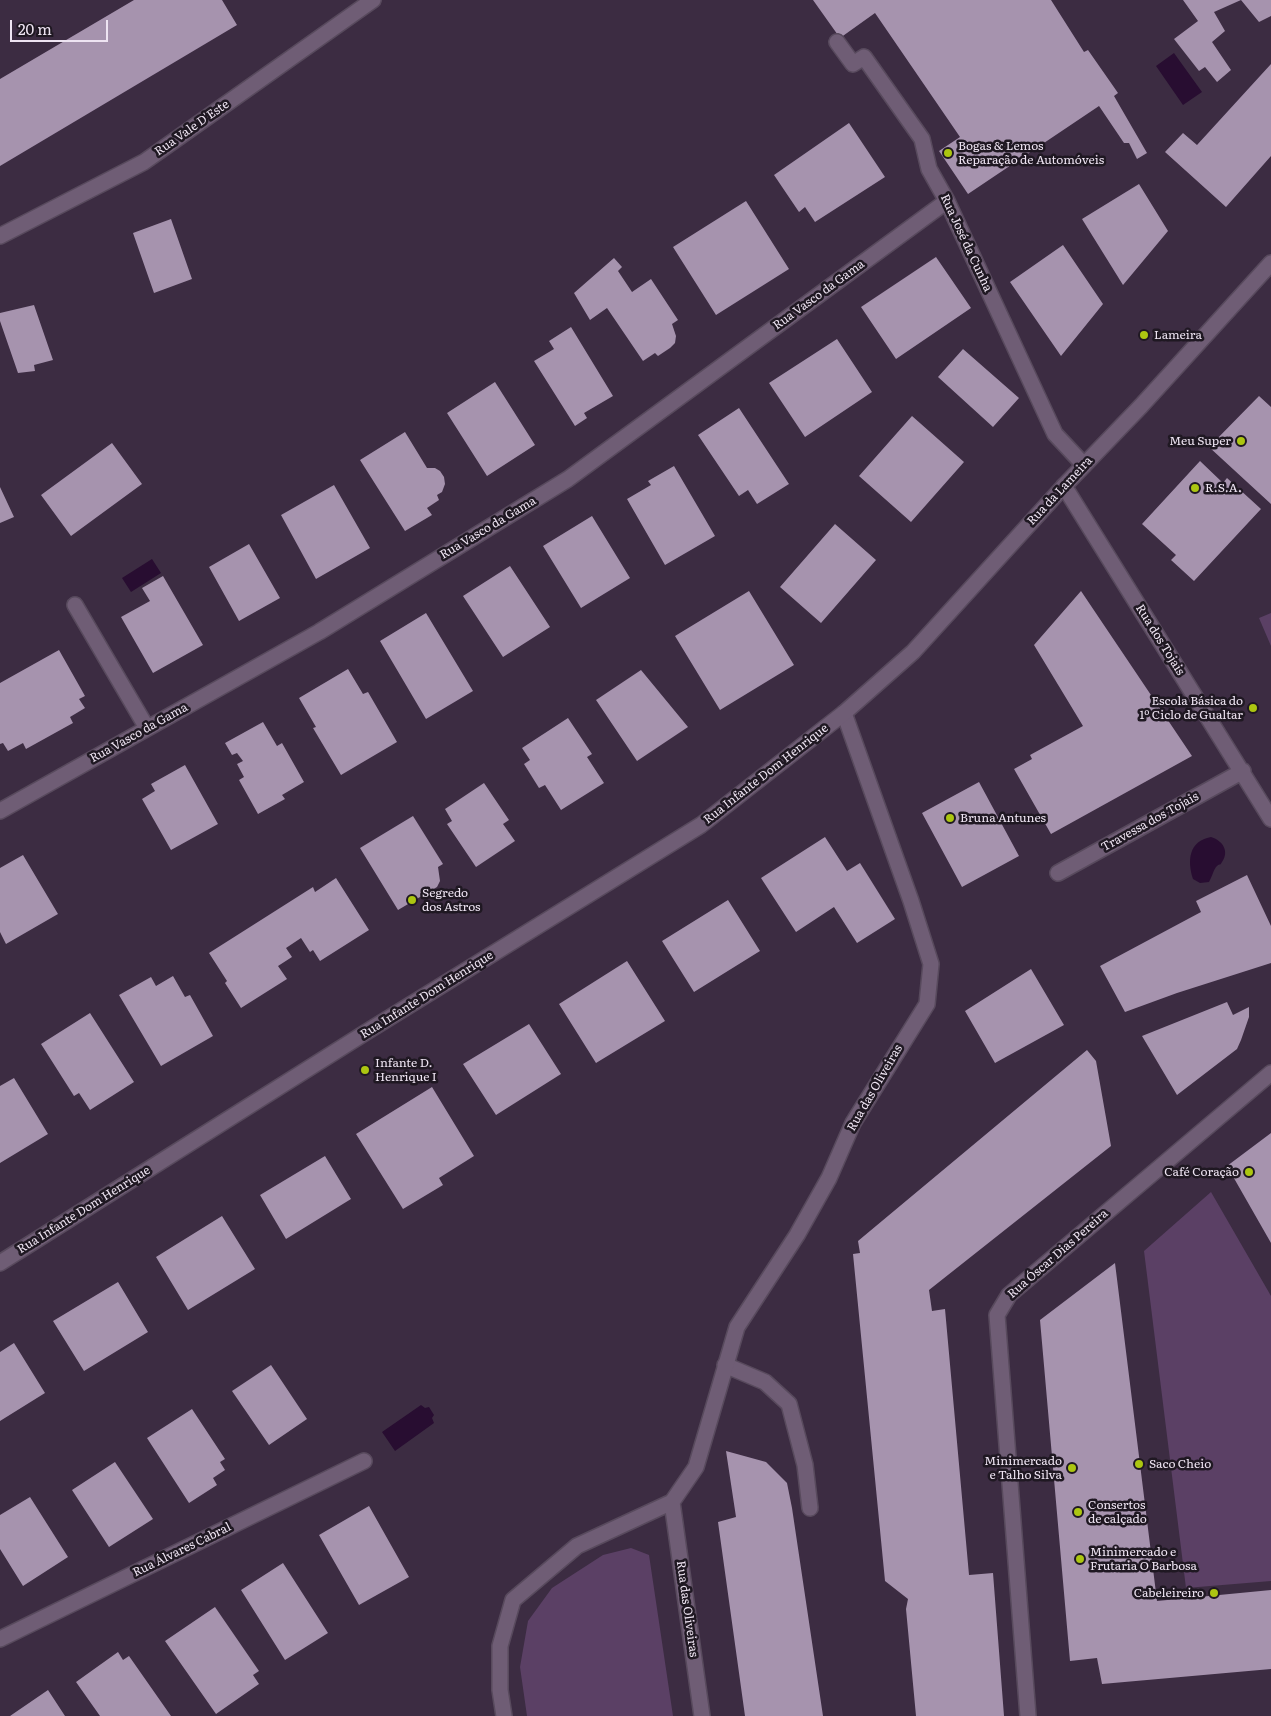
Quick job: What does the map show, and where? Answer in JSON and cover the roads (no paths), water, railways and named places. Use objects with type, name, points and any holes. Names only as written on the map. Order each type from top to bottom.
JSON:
[{"type":"street","name":"Rua Vale D'Este","points":[[0,236],[144,162],[373,0]]},
{"type":"street","name":"Rua José da Cunha","points":[[837,42],[853,64],[864,57],[922,140],[929,168],[947,201],[1055,434],[1084,465]]},
{"type":"street","name":"Rua Vasco da Gama","points":[[0,811],[319,632],[568,479],[947,201]]},
{"type":"street","name":"Rua da Lameira","points":[[844,713],[914,652],[1064,486],[1271,263]]},
{"type":"street","name":"Rua dos Tojais","points":[[1064,486],[1271,819]]},
{"type":"street","points":[[75,605],[147,728]]},
{"type":"street","name":"Rua Infante Dom Henrique","points":[[0,1263],[368,1031],[701,825],[844,713]]},
{"type":"street","name":"Rua das Oliveiras","points":[[702,1716],[672,1502],[696,1467],[737,1328],[797,1235],[829,1178],[853,1123],[926,1004],[931,964],[908,892],[844,713]]},
{"type":"street","name":"Travessa dos Tojais","points":[[1058,873],[1242,771]]},
{"type":"street","name":"Rua Óscar Dias Pereira","points":[[1028,1716],[996,1315],[1009,1295],[1271,1073]]},
{"type":"street","points":[[725,1365],[765,1382],[790,1404],[805,1465],[810,1508]]},
{"type":"street","name":"Rua Álvares Cabral","points":[[0,1639],[364,1461]]},
{"type":"street","points":[[504,1716],[500,1690],[500,1646],[513,1600],[577,1546],[672,1502]]},
{"type":"place","name":"Bogas & Lemos Reparação de Automóveis","points":[[948,153]]},
{"type":"place","name":"Lameira","points":[[1144,335]]},
{"type":"place","name":"Meu Super","points":[[1241,441]]},
{"type":"place","name":"R.S.A.","points":[[1195,488]]},
{"type":"place","name":"Escola Básica do 1º Ciclo de Gualtar","points":[[1253,708]]},
{"type":"place","name":"Bruna Antunes","points":[[950,818]]},
{"type":"place","name":"Segredo dos Astros","points":[[412,900]]},
{"type":"place","name":"Infante D. Henrique I","points":[[365,1070]]},
{"type":"place","name":"Café Coração","points":[[1249,1172]]},
{"type":"place","name":"Saco Cheio","points":[[1139,1464]]},
{"type":"place","name":"Minimercado e Talho Silva","points":[[1072,1468]]},
{"type":"place","name":"Consertos de calçado","points":[[1078,1512]]},
{"type":"place","name":"Minimercado e Frutaria O Barbosa","points":[[1080,1559]]},
{"type":"place","name":"Cabeleireiro","points":[[1214,1593]]}]
